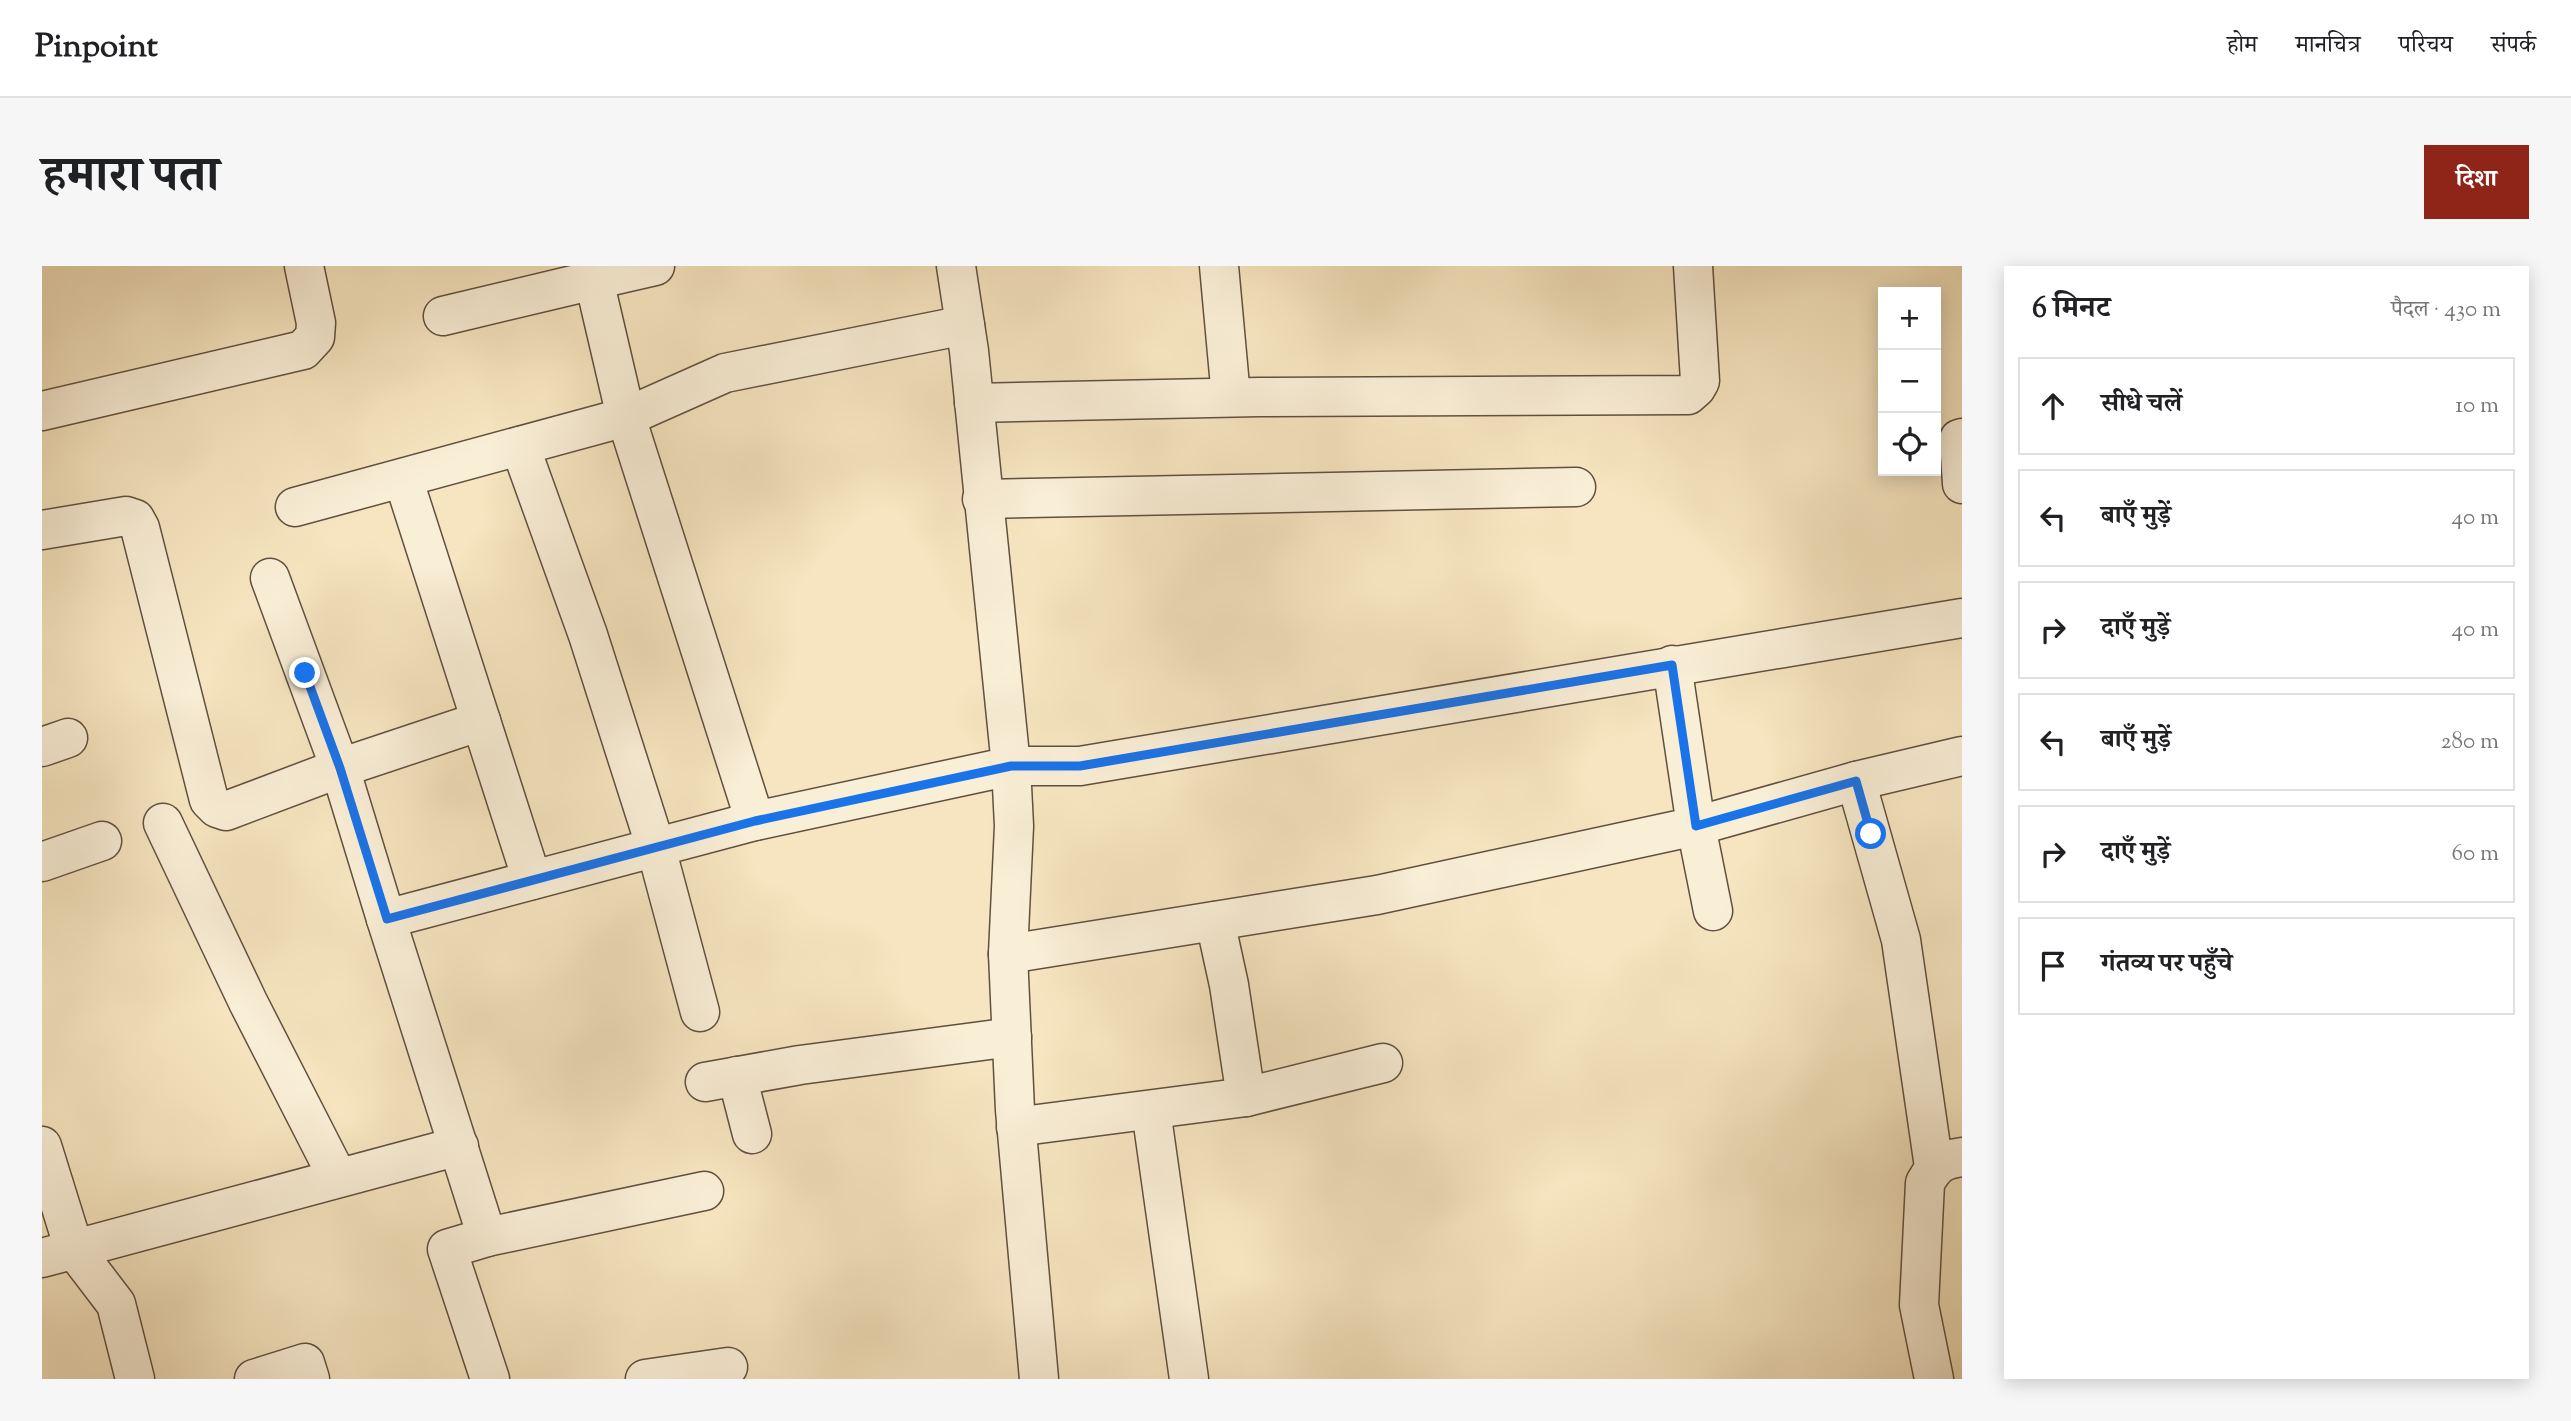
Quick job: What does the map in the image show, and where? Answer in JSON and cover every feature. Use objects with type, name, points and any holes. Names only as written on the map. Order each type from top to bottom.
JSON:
[{"type":"street","points":[[42,411],[303,349],[315,337],[316,323],[304,266]]},
{"type":"street","points":[[443,316],[593,273],[655,266]]},
{"type":"street","points":[[956,266],[974,402],[1011,766],[1014,826],[1008,954],[1016,1127],[1039,1379]]},
{"type":"street","points":[[1219,266],[1231,397]]},
{"type":"street","points":[[974,402],[1231,397],[1688,395],[1700,381],[1693,266]]},
{"type":"street","points":[[593,273],[626,417],[755,821]]},
{"type":"street","points":[[295,507],[626,417],[725,373],[965,325]]},
{"type":"street","points":[[1962,438],[1959,439],[1962,484]]},
{"type":"street","points":[[520,446],[588,635],[656,848],[700,1012]]},
{"type":"street","points":[[403,478],[532,880]]},
{"type":"street","points":[[982,499],[1576,487]]},
{"type":"street","points":[[42,530],[126,516],[135,519],[140,528],[209,800],[217,808],[226,811],[340,768],[481,721]]},
{"type":"street","points":[[270,578],[340,768],[487,1237]]},
{"type":"street","points":[[387,919],[755,821],[1011,766],[1080,766],[1962,618]]},
{"type":"street","points":[[1672,665],[1696,826],[1713,911]]},
{"type":"street","points":[[1008,954],[1377,895],[1696,826],[1856,781],[1962,756]]},
{"type":"street","points":[[1856,781],[1900,940],[1948,1162],[1925,1183],[1919,1305],[1934,1379]]},
{"type":"street","points":[[163,823],[248,1002],[338,1178]]},
{"type":"street","points":[[42,862],[102,841]]},
{"type":"street","points":[[1215,921],[1229,985],[1246,1097]]},
{"type":"street","points":[[752,1134],[721,1079],[800,1065],[1012,1037]]},
{"type":"street","points":[[1016,1127],[1246,1097],[1383,1063]]},
{"type":"street","points":[[1151,1110],[1189,1379]]},
{"type":"street","points":[[42,1146],[58,1253],[116,1304],[135,1379]]},
{"type":"street","points":[[58,1253],[459,1146]]},
{"type":"street","points":[[490,1379],[447,1249],[487,1237],[704,1191]]},
{"type":"street","points":[[254,1379],[305,1363],[310,1379]]},
{"type":"street","points":[[645,1379],[728,1367]]},
{"type":"route","points":[[305,673],[340,768],[387,919],[755,821],[1011,766],[1080,766],[1672,665],[1696,826],[1856,781],[1871,834]]}]
